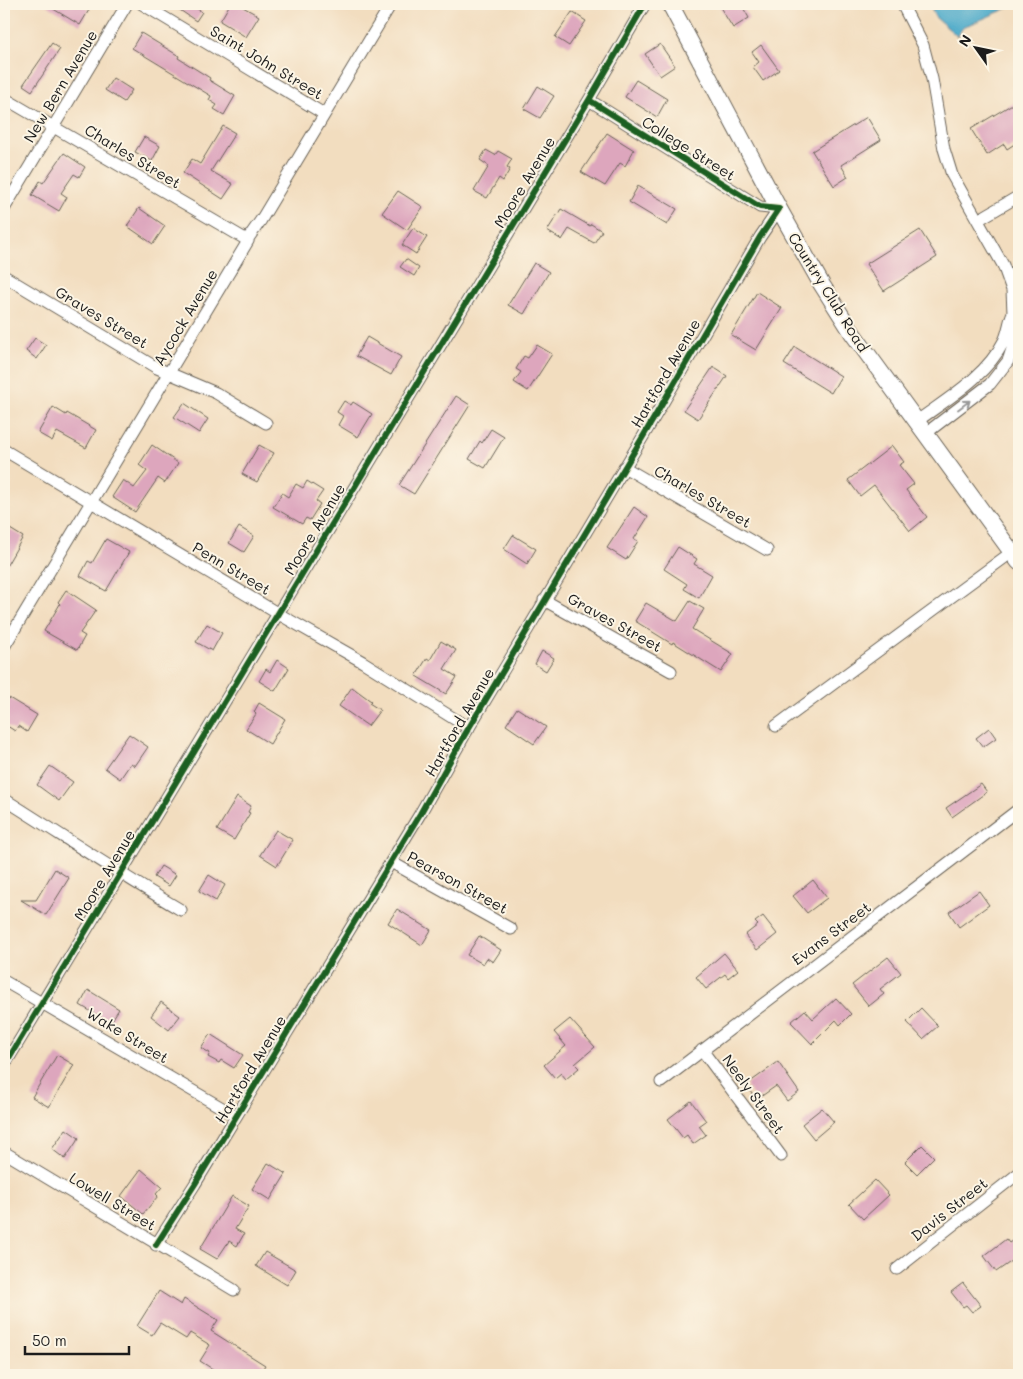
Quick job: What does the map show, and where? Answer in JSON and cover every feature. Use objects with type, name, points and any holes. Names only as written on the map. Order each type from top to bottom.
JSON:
[{"type":"street","name":"New Bern Avenue","points":[[4,208],[127,4]]},
{"type":"street","name":"Saint John Street","points":[[142,4],[324,114]]},
{"type":"street","name":"Aycock Avenue","points":[[4,647],[8,628],[90,502],[391,4]]},
{"type":"street","name":"Moore Avenue","points":[[4,1066],[589,100],[644,4]]},
{"type":"street","name":"Country Club Road","points":[[670,4],[822,285],[848,326],[920,428],[1016,557]]},
{"type":"street","points":[[902,4],[923,45],[932,79],[944,149],[952,175],[1004,265],[1012,290],[1013,313],[1017,334],[1008,361],[990,384],[920,428]]},
{"type":"street","name":"Charles Street","points":[[4,98],[247,240]]},
{"type":"street","name":"College Street","points":[[589,100],[760,207],[779,208]]},
{"type":"street","points":[[978,220],[1019,196]]},
{"type":"street","name":"Hartford Avenue","points":[[156,1245],[391,862],[544,600],[779,208]]},
{"type":"street","name":"Graves Street","points":[[4,276],[168,373],[216,394],[266,423]]},
{"type":"street","name":"Penn Street","points":[[4,450],[277,613],[364,662],[469,728]]},
{"type":"street","name":"Charles Street","points":[[624,467],[767,550]]},
{"type":"street","points":[[776,726],[1016,557]]},
{"type":"street","name":"Graves Street","points":[[544,600],[671,671]]},
{"type":"street","points":[[4,799],[119,874],[181,910]]},
{"type":"street","name":"Evans Street","points":[[661,1082],[1019,809]]},
{"type":"street","name":"Pearson Street","points":[[391,862],[511,930]]},
{"type":"street","name":"Wake Street","points":[[4,980],[236,1116]]},
{"type":"street","name":"Neely Street","points":[[702,1050],[781,1156]]},
{"type":"street","name":"Lowell Street","points":[[4,1152],[156,1245],[234,1290]]},
{"type":"street","name":"Davis Street","points":[[897,1268],[1019,1173]]},
{"type":"water","points":[[929,4],[1017,4],[964,26],[957,36],[935,17]]},
{"type":"building","points":[[45,4],[79,4],[89,10],[80,25]]},
{"type":"building","points":[[171,4],[190,4],[202,12],[196,21]]},
{"type":"building","points":[[230,4],[245,4],[243,7],[259,16],[246,37],[220,21]]},
{"type":"building","points":[[718,4],[741,4],[749,18],[733,28]]},
{"type":"building","points":[[572,12],[586,21],[569,46],[555,37]]},
{"type":"building","points":[[141,33],[179,56],[178,58],[235,96],[224,115],[214,109],[217,105],[209,100],[211,96],[132,48]]},
{"type":"building","points":[[52,43],[60,49],[32,91],[23,85]]},
{"type":"building","points":[[660,44],[675,66],[660,76],[645,54]]},
{"type":"building","points":[[761,45],[779,70],[763,81],[753,67],[759,62],[752,52]]},
{"type":"building","points":[[113,78],[132,90],[124,102],[105,90]]},
{"type":"building","points":[[636,80],[667,99],[657,117],[625,97]]},
{"type":"building","points":[[538,86],[554,96],[540,118],[524,109]]},
{"type":"building","points":[[1019,100],[1019,141],[1007,149],[1004,144],[987,155],[971,129]]},
{"type":"building","points":[[867,117],[881,140],[841,165],[848,177],[834,186],[812,151]]},
{"type":"building","points":[[223,126],[235,133],[211,171],[233,184],[223,199],[183,173],[192,159],[200,164]]},
{"type":"building","points":[[607,133],[634,150],[625,166],[620,163],[605,186],[581,172]]},
{"type":"building","points":[[144,137],[160,146],[152,161],[135,152]]},
{"type":"building","points":[[486,150],[495,155],[498,151],[512,159],[507,167],[510,169],[503,181],[499,178],[487,198],[474,191],[489,166],[480,160]]},
{"type":"building","points":[[64,153],[85,167],[79,177],[74,174],[61,193],[67,197],[59,211],[32,195],[40,181],[43,183]]},
{"type":"building","points":[[638,186],[677,209],[667,225],[629,202]]},
{"type":"building","points":[[398,191],[423,207],[407,230],[382,213]]},
{"type":"building","points":[[139,208],[165,226],[153,244],[127,226]]},
{"type":"building","points":[[561,209],[602,231],[594,243],[569,229],[562,240],[547,231]]},
{"type":"building","points":[[413,228],[427,237],[416,254],[402,245]]},
{"type":"building","points":[[920,230],[937,257],[884,291],[866,264]]},
{"type":"building","points":[[406,259],[419,268],[414,276],[400,267]]},
{"type":"building","points":[[534,263],[549,272],[524,314],[508,305]]},
{"type":"building","points":[[757,292],[782,308],[756,350],[731,335]]},
{"type":"building","points":[[367,337],[401,357],[391,375],[356,356]]},
{"type":"building","points":[[35,338],[46,345],[37,359],[26,351]]},
{"type":"building","points":[[537,345],[552,354],[528,391],[514,382],[521,372],[516,369],[524,356],[528,358]]},
{"type":"building","points":[[795,347],[841,376],[831,393],[784,364]]},
{"type":"building","points":[[713,367],[727,376],[698,419],[684,410]]},
{"type":"building","points":[[456,396],[470,405],[414,494],[399,485]]},
{"type":"building","points":[[344,401],[351,405],[353,402],[372,414],[358,437],[338,425],[343,416],[337,412]]},
{"type":"building","points":[[184,403],[208,419],[199,433],[174,417]]},
{"type":"building","points":[[53,407],[96,430],[86,448],[57,432],[52,441],[38,433]]},
{"type":"building","points":[[491,429],[504,437],[485,468],[469,459],[480,441],[482,443]]},
{"type":"building","points":[[152,445],[178,463],[165,483],[158,478],[135,512],[112,497],[123,480],[134,488],[147,471],[139,465]]},
{"type":"building","points":[[259,445],[274,453],[257,482],[242,474]]},
{"type":"building","points":[[892,446],[904,462],[899,465],[914,484],[906,490],[927,517],[910,531],[874,485],[860,496],[848,480]]},
{"type":"building","points":[[307,481],[323,491],[316,501],[320,504],[310,520],[306,518],[302,524],[273,507],[282,493],[288,497],[296,484],[303,488]]},
{"type":"building","points":[[634,507],[648,517],[634,539],[638,541],[626,560],[607,548]]},
{"type":"building","points":[[239,527],[254,536],[244,552],[229,543]]},
{"type":"building","points":[[10,529],[23,537],[4,570],[4,540]]},
{"type":"building","points":[[513,535],[536,549],[527,564],[504,549]]},
{"type":"building","points":[[106,539],[129,552],[106,591],[80,576],[88,561],[92,563]]},
{"type":"building","points":[[678,547],[697,559],[694,564],[712,575],[699,598],[684,589],[687,584],[664,569]]},
{"type":"building","points":[[66,590],[96,610],[80,633],[85,636],[77,650],[44,631]]},
{"type":"building","points":[[690,601],[704,609],[692,629],[733,654],[721,672],[635,621],[646,603],[677,621]]},
{"type":"building","points":[[207,624],[222,633],[212,651],[196,642]]},
{"type":"building","points":[[441,641],[456,650],[444,669],[457,677],[446,694],[416,676],[427,658],[430,660]]},
{"type":"building","points":[[542,651],[554,658],[546,671],[535,664]]},
{"type":"building","points":[[277,660],[289,668],[275,691],[259,681],[266,669],[270,672]]},
{"type":"building","points":[[352,687],[371,701],[369,703],[380,710],[368,726],[339,706]]},
{"type":"building","points":[[9,698],[37,715],[27,732],[18,726],[15,731],[4,724],[4,705]]},
{"type":"building","points":[[259,703],[285,719],[270,744],[246,729],[256,714],[254,712]]},
{"type":"building","points":[[517,708],[546,727],[534,744],[506,725]]},
{"type":"building","points":[[989,728],[996,738],[983,747],[976,738]]},
{"type":"building","points":[[129,734],[148,747],[135,766],[131,763],[120,779],[105,768]]},
{"type":"building","points":[[50,766],[73,782],[59,801],[37,785]]},
{"type":"building","points":[[981,784],[987,792],[952,817],[946,808]]},
{"type":"building","points":[[237,797],[251,806],[248,812],[250,813],[234,840],[217,830]]},
{"type":"building","points":[[276,830],[293,840],[277,866],[260,855]]},
{"type":"building","points":[[161,866],[176,875],[169,886],[154,877]]},
{"type":"building","points":[[55,869],[69,878],[46,915],[21,900],[36,900]]},
{"type":"building","points":[[209,875],[225,885],[216,901],[199,891]]},
{"type":"building","points":[[813,880],[827,898],[807,913],[793,896]]},
{"type":"building","points":[[979,891],[989,905],[959,927],[949,912]]},
{"type":"building","points":[[397,909],[431,930],[422,945],[388,923]]},
{"type":"building","points":[[763,916],[777,934],[757,950],[745,935],[758,925],[755,922]]},
{"type":"building","points":[[479,936],[501,950],[493,962],[487,958],[483,964],[467,955]]},
{"type":"building","points":[[724,953],[738,970],[728,978],[725,974],[706,989],[696,977]]},
{"type":"building","points":[[888,957],[901,973],[880,989],[884,994],[869,1006],[852,985]]},
{"type":"building","points":[[88,990],[119,1009],[110,1023],[80,1005]]},
{"type":"building","points":[[836,998],[851,1014],[840,1025],[836,1020],[812,1044],[791,1022],[805,1010],[813,1019]]},
{"type":"building","points":[[161,1002],[180,1016],[169,1030],[151,1016]]},
{"type":"building","points":[[921,1008],[938,1026],[923,1039],[907,1022]]},
{"type":"building","points":[[570,1019],[595,1047],[575,1064],[579,1068],[566,1079],[561,1073],[555,1078],[544,1065],[566,1046],[554,1032]]},
{"type":"building","points":[[210,1034],[243,1055],[234,1068],[221,1060],[219,1063],[208,1057],[210,1053],[201,1048]]},
{"type":"building","points":[[57,1055],[74,1065],[49,1107],[32,1097]]},
{"type":"building","points":[[778,1062],[799,1092],[787,1101],[776,1086],[756,1100],[746,1085]]},
{"type":"building","points":[[691,1101],[706,1121],[699,1126],[706,1135],[693,1144],[687,1135],[683,1138],[668,1119]]},
{"type":"building","points":[[822,1108],[834,1122],[814,1139],[802,1124]]},
{"type":"building","points":[[66,1129],[79,1138],[65,1159],[52,1149]]},
{"type":"building","points":[[922,1145],[934,1157],[917,1174],[905,1162]]},
{"type":"building","points":[[268,1163],[286,1174],[270,1200],[252,1189]]},
{"type":"building","points":[[141,1169],[162,1187],[156,1194],[158,1196],[143,1214],[121,1196]]},
{"type":"building","points":[[875,1180],[889,1195],[863,1219],[849,1204]]},
{"type":"building","points":[[232,1196],[249,1206],[235,1229],[244,1234],[237,1246],[229,1241],[217,1259],[200,1249]]},
{"type":"building","points":[[1019,1236],[1019,1256],[996,1272],[984,1256],[1006,1239],[1009,1243]]},
{"type":"building","points":[[265,1252],[296,1270],[287,1285],[256,1266]]},
{"type":"building","points":[[963,1283],[981,1306],[972,1312],[966,1305],[963,1307],[951,1292]]},
{"type":"building","points":[[159,1291],[181,1305],[184,1299],[218,1320],[211,1331],[265,1365],[259,1375],[222,1375],[200,1361],[210,1345],[190,1333],[186,1339],[160,1323],[152,1335],[137,1326]]},
{"type":"cycle path","points":[[4,1066],[589,100],[645,4]]},
{"type":"cycle path","points":[[156,1245],[420,814],[464,736],[760,237],[779,209],[760,207],[589,100]]}]
